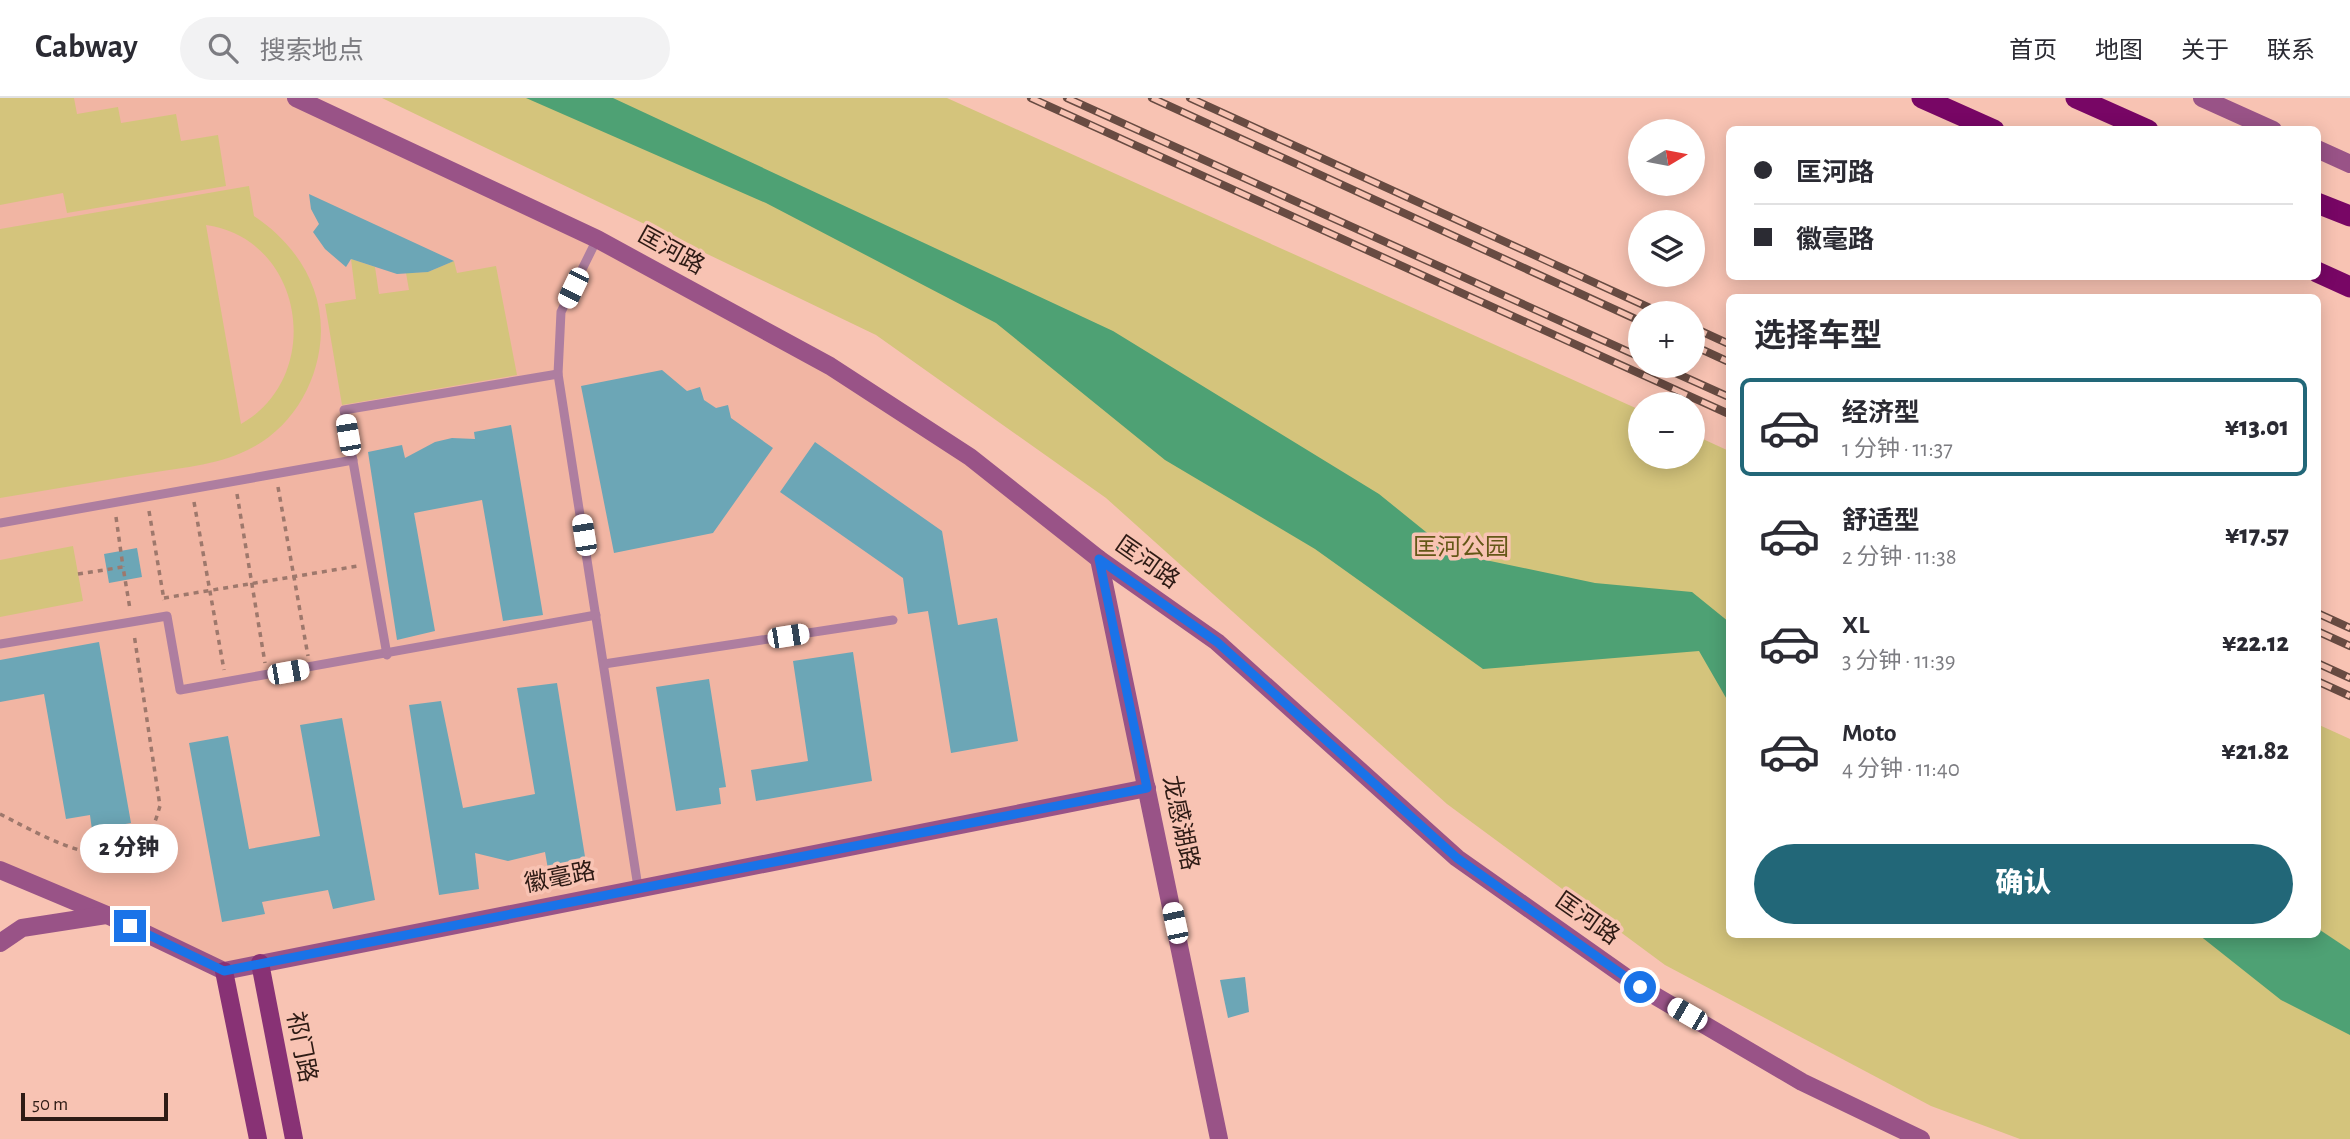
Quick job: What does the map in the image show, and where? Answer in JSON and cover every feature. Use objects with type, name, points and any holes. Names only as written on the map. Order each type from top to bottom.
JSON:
[{"type":"highway","points":[[1922,98],[1985,126]]},
{"type":"highway","points":[[2077,98],[2139,126]]},
{"type":"highway","points":[[2321,205],[2350,216]]},
{"type":"highway","points":[[2321,274],[2350,287]]},
{"type":"main road","name":"祁门路","points":[[260,964],[294,1139]]},
{"type":"main road","points":[[224,971],[258,1139]]},
{"type":"street","name":"匡河路","points":[[296,98],[597,239],[830,366],[970,457],[1099,559],[1217,642],[1457,858],[1640,987],[1802,1082],[1922,1139]]},
{"type":"street","points":[[2202,98],[2264,126]]},
{"type":"street","points":[[2321,151],[2350,164]]},
{"type":"street","name":"龙感湖路","points":[[1099,559],[1219,1139]]},
{"type":"street","name":"徽毫路","points":[[224,971],[1147,788]]},
{"type":"street","points":[[0,870],[107,915],[224,971]]},
{"type":"street","points":[[0,943],[22,928],[107,915]]},
{"type":"lane","points":[[597,239],[561,312],[558,374],[638,887]]},
{"type":"lane","points":[[387,655],[344,410],[558,374]]},
{"type":"lane","points":[[0,523],[353,460]]},
{"type":"lane","points":[[0,644],[167,616],[180,690],[387,655],[596,615]]},
{"type":"lane","points":[[604,664],[893,620]]},
{"type":"path","points":[[276,474],[310,668]]},
{"type":"path","points":[[234,481],[267,675]]},
{"type":"path","points":[[192,489],[226,682]]},
{"type":"path","points":[[147,497],[167,616]]},
{"type":"path","points":[[0,814],[65,847],[102,853],[119,853],[140,846],[154,827],[160,806],[113,503]]},
{"type":"path","points":[[164,598],[371,564]]},
{"type":"path","points":[[78,575],[123,566]]},
{"type":"shaded area","points":[[0,98],[296,98],[830,366],[1099,559],[1147,788],[224,971],[0,870]]},
{"type":"shaded area","points":[[526,98],[613,98],[1113,331],[1379,494],[1452,553],[1595,583],[1692,592],[1726,620],[1726,698],[1699,651],[1483,669],[1315,549],[1165,460],[996,323],[766,203]]},
{"type":"shaded area","points":[[2321,931],[2350,950],[2350,1035],[2281,1000],[2203,938],[2321,938]]},
{"type":"green space","points":[[0,98],[74,98],[77,114],[118,107],[121,123],[176,114],[181,141],[218,135],[226,186],[67,213],[63,193],[0,205]]},
{"type":"green space","name":"匡河公园","points":[[382,98],[947,98],[1628,405],[1628,469],[1705,469],[1705,440],[1726,450],[1726,938],[2321,938],[2321,726],[2350,739],[2350,1139],[2020,1139],[1931,1106],[1665,965],[1447,804],[1106,498],[876,335]]},
{"type":"green space","points":[[249,186],[254,216],[281,238],[302,265],[316,296],[320,313],[321,331],[315,369],[299,404],[274,433],[229,458],[0,498],[0,229]],"holes":[[[206,225],[239,236],[265,255],[283,282],[292,312],[293,344],[285,375],[268,403],[241,424]]]},
{"type":"green space","points":[[351,259],[375,267],[379,294],[409,290],[406,273],[428,272],[454,261],[457,273],[496,266],[517,375],[342,405],[325,304],[356,299]]},
{"type":"green space","points":[[73,546],[83,601],[0,617],[0,560]]},
{"type":"building","points":[[309,194],[454,261],[428,272],[397,274],[351,259],[346,267],[325,249],[313,232],[319,224],[311,209]]},
{"type":"building","points":[[662,370],[687,391],[700,387],[704,400],[716,408],[728,405],[731,418],[773,448],[713,533],[614,553],[581,386]]},
{"type":"building","points":[[511,425],[543,615],[503,621],[482,500],[414,513],[435,631],[397,640],[368,452],[402,445],[405,458],[435,442],[452,438],[475,439],[474,432]]},
{"type":"building","points":[[815,442],[942,531],[958,625],[997,618],[1018,741],[951,753],[928,611],[908,614],[903,578],[780,492]]},
{"type":"building","points":[[137,548],[142,577],[109,583],[104,554]]},
{"type":"building","points":[[99,642],[131,823],[92,830],[90,815],[66,819],[44,694],[0,702],[0,660]]},
{"type":"building","points":[[853,652],[872,781],[756,801],[751,770],[808,761],[793,661]]},
{"type":"building","points":[[709,679],[726,787],[719,788],[721,804],[676,811],[656,687]]},
{"type":"building","points":[[557,683],[587,869],[549,875],[545,852],[508,861],[475,853],[479,889],[439,895],[409,705],[441,701],[463,808],[535,794],[517,688]]},
{"type":"building","points":[[342,718],[375,900],[333,909],[328,890],[262,902],[265,914],[222,922],[189,743],[228,736],[249,849],[320,836],[300,725]]},
{"type":"building","points":[[1245,977],[1249,1012],[1228,1018],[1220,980]]},
{"type":"railway","points":[[1031,98],[1726,413]]},
{"type":"railway","points":[[1067,98],[1628,352]]},
{"type":"railway","points":[[1152,98],[1628,316]]},
{"type":"railway","points":[[1190,98],[1635,301]]},
{"type":"railway","points":[[1705,333],[1726,343]]},
{"type":"railway","points":[[1705,351],[1726,361]]},
{"type":"railway","points":[[1687,378],[1726,396]]},
{"type":"railway","points":[[2321,615],[2350,628]]},
{"type":"railway","points":[[2321,633],[2350,646]]},
{"type":"railway","points":[[2321,665],[2350,678]]},
{"type":"railway","points":[[2321,683],[2350,696]]},
{"type":"route","points":[[130,926],[224,971],[1147,788],[1099,559],[1217,642],[1457,858],[1640,987]]}]
